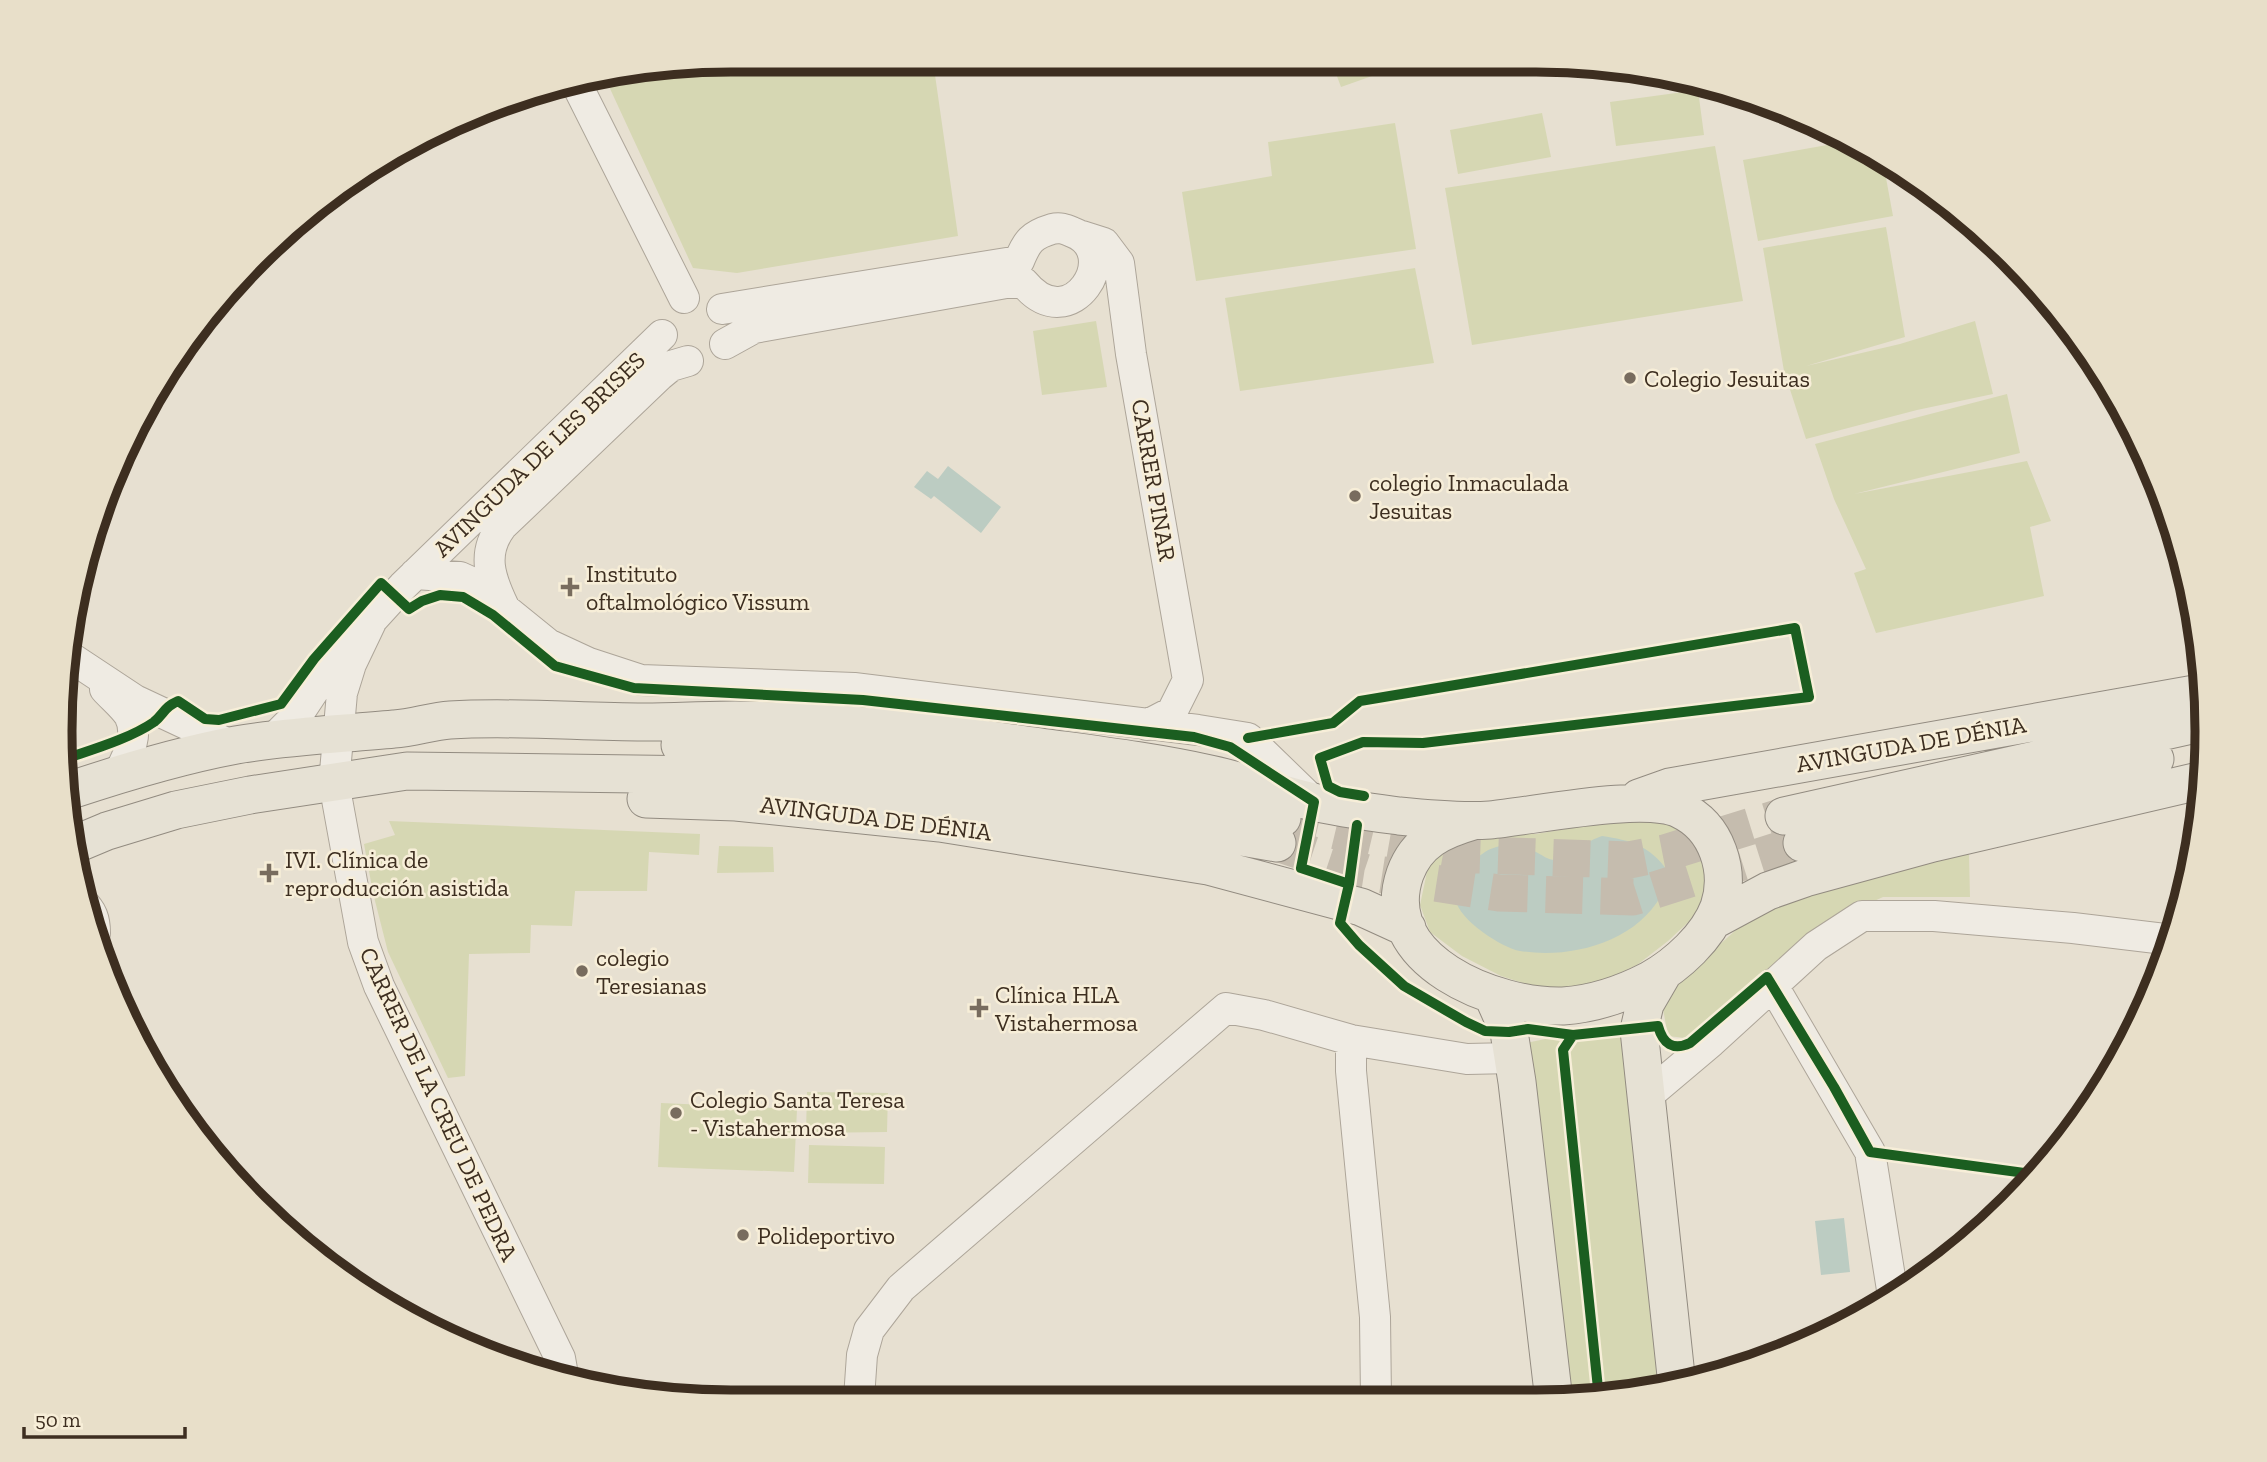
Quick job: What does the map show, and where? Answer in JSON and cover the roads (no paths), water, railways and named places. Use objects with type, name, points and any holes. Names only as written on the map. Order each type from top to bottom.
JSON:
[{"type":"main road","name":"AVINGUDA DE DÉNIA","points":[[1619,805],[1670,787],[2194,694]]},
{"type":"main road","name":"AVINGUDA DE DÉNIA","points":[[74,789],[118,775],[250,743],[404,728],[446,720],[738,720],[850,725],[1011,743],[1209,774],[1314,802],[1400,816],[1473,821],[1619,805],[1651,803],[1675,806],[1693,816],[1706,830],[1722,861],[1725,883],[1714,920],[1698,940],[1663,973],[1605,999],[1565,1006],[1531,1004],[1493,996],[1457,980],[1423,954],[1407,928],[1402,911],[1402,882],[1414,856],[1435,833],[1473,821]]},
{"type":"main road","name":"AVINGUDA DE DÉNIA","points":[[2195,725],[1793,829],[2195,749]]},
{"type":"main road","name":"AVINGUDA DE DÉNIA","points":[[81,842],[176,810],[250,795],[407,771],[792,776],[951,792],[1115,815],[1279,831],[1161,795],[796,749],[447,739],[404,728]]},
{"type":"main road","name":"AVINGUDA DE DÉNIA","points":[[1714,920],[1768,891],[1805,878],[1933,843],[2193,782]]},
{"type":"main road","name":"AVINGUDA DE DÉNIA","points":[[334,783],[417,790],[736,802],[940,823],[1208,866],[1361,907],[1407,928]]},
{"type":"main road","points":[[1663,973],[1645,1004],[1639,1030],[1676,1375]]},
{"type":"main road","points":[[1493,996],[1509,1032],[1517,1082],[1553,1390]]},
{"type":"street","points":[[579,89],[684,298]]},
{"type":"street","points":[[722,309],[1020,261],[1026,243],[1034,235],[1058,227],[1082,236],[1092,250],[1094,274],[1079,296],[1065,302],[1050,302],[1032,293],[1024,283],[1006,283],[754,328],[725,344],[710,359],[699,362],[688,361],[671,352],[662,335],[666,312],[674,303],[684,298],[705,297],[722,309],[728,326],[725,344]]},
{"type":"street","name":"CARRER PINAR","points":[[1082,236],[1104,243],[1119,263],[1188,680],[1172,712],[1147,725]]},
{"type":"street","name":"AVINGUDA DE LES BRISES","points":[[250,743],[278,734],[299,713],[346,642],[372,620],[415,574],[662,335]]},
{"type":"street","name":"AVINGUDA DE LES BRISES","points":[[506,610],[491,571],[489,550],[492,538],[660,375],[671,366],[688,361]]},
{"type":"street","name":"AVINGUDA DE LES BRISES","points":[[415,574],[460,577],[482,587],[506,610]]},
{"type":"street","points":[[506,610],[548,644],[589,663],[641,680],[854,688],[1248,738],[1314,802]]},
{"type":"street","name":"AVINGUDA DE LES BRISES","points":[[338,733],[342,693],[372,620]]},
{"type":"street","points":[[75,663],[135,699],[250,743]]},
{"type":"street","points":[[75,663],[129,715],[133,732],[131,748],[118,775]]},
{"type":"street","name":"CARRER DE LA CREU DE PEDRA","points":[[338,733],[334,783],[363,942],[379,986],[560,1358],[562,1368]]},
{"type":"street","points":[[1647,1096],[1816,946],[1862,916],[1934,916],[2161,939]]},
{"type":"street","points":[[1772,985],[1870,1152],[1891,1286]]},
{"type":"street","points":[[860,1390],[862,1355],[869,1330],[901,1288],[1226,1008],[1264,1015],[1350,1040],[1467,1059],[1512,1058]]},
{"type":"street","points":[[1350,1040],[1375,1317],[1376,1390]]},
{"type":"tunnel","points":[[1282,818],[1379,841],[1453,854],[1629,860],[1665,853],[1784,816]]},
{"type":"tunnel","points":[[1277,843],[1364,872],[1499,893],[1633,897],[1802,843]]},
{"type":"place","name":"Colegio Jesuitas","points":[[1630,378]]},
{"type":"place","name":"colegio Inmaculada Jesuitas","points":[[1355,496]]},
{"type":"place","name":"Instituto oftalmológico Vissum","points":[[570,587]]},
{"type":"place","name":"IVI. Clínica de reproducción asistida","points":[[269,873]]},
{"type":"place","name":"colegio Teresianas","points":[[582,971]]},
{"type":"place","name":"Clínica HLA Vistahermosa","points":[[979,1008]]},
{"type":"place","name":"Colegio Santa Teresa - Vistahermosa","points":[[676,1113]]},
{"type":"place","name":"Polideportivo","points":[[743,1235]]}]
